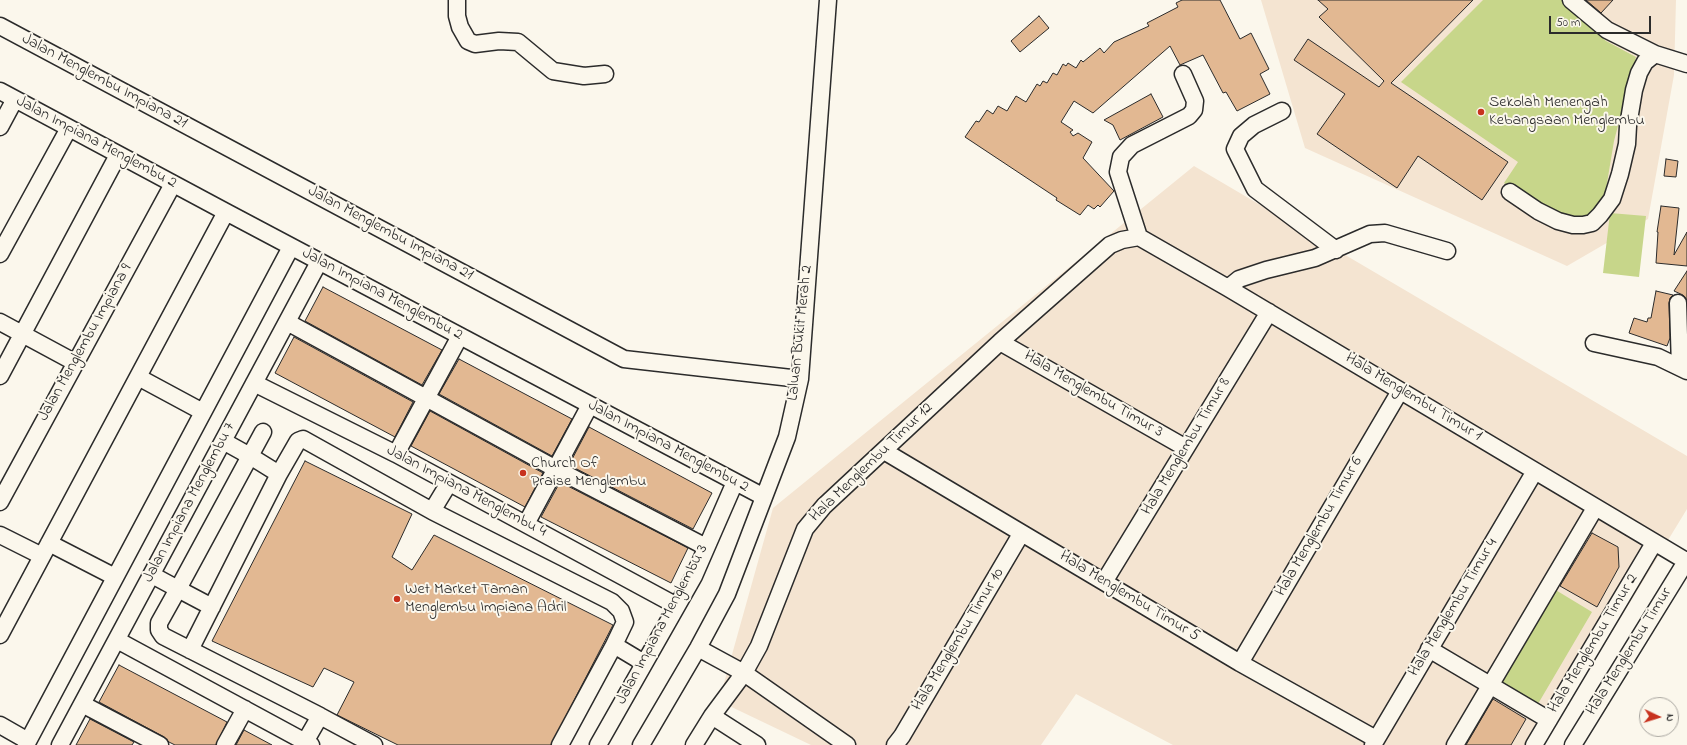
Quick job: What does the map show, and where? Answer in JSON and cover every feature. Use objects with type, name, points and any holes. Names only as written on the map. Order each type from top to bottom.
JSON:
[{"type":"street","points":[[458,0],[457,16],[460,28],[468,41],[475,44],[499,41],[518,42],[553,71],[584,76],[605,74]]},
{"type":"street","name":"Laluan Bukit Merah 2","points":[[641,745],[698,648],[727,594],[787,437],[800,379],[828,0]]},
{"type":"street","points":[[1571,0],[1608,30],[1655,54],[1687,64]]},
{"type":"street","name":"Jalan Menglembu Impiana 21","points":[[0,26],[624,359],[800,379]]},
{"type":"street","points":[[1510,192],[1538,211],[1558,221],[1573,225],[1592,223],[1612,199],[1627,144],[1628,126],[1634,90],[1639,73],[1645,62],[1655,54]]},
{"type":"street","points":[[1139,237],[1118,172],[1121,157],[1132,145],[1189,116],[1194,110],[1195,102],[1183,74]]},
{"type":"street","name":"Jalan Impiana Menglembu 2","points":[[0,91],[319,262],[764,497]]},
{"type":"street","points":[[0,127],[15,99]]},
{"type":"street","points":[[1282,111],[1254,125],[1241,136],[1235,149],[1254,189],[1336,250]]},
{"type":"street","points":[[0,254],[69,128]]},
{"type":"street","points":[[0,376],[118,154]]},
{"type":"street","name":"Jalan Menglembu Impiana 9","points":[[0,502],[173,184]]},
{"type":"street","points":[[0,635],[226,212]]},
{"type":"street","points":[[1228,288],[1239,280],[1266,270],[1315,258],[1370,234],[1385,233],[1448,251]]},
{"type":"street","name":"Hala Menglembu Timur 1","points":[[1139,237],[1269,312],[1654,543],[1687,560]]},
{"type":"street","name":"Hala Menglembu Timur 12","points":[[694,745],[712,716],[744,673],[759,646],[805,529],[824,506],[884,452],[1000,342],[1110,245],[1122,240],[1139,237]]},
{"type":"street","points":[[0,725],[27,743],[291,247]]},
{"type":"street","name":"Jalan Impiana Menglembu 7","points":[[60,745],[319,262]]},
{"type":"street","points":[[1594,343],[1658,357],[1683,369],[1678,303]]},
{"type":"street","name":"Hala Menglembu Timur 8","points":[[1104,582],[1269,312]]},
{"type":"street","points":[[0,322],[76,363]]},
{"type":"street","points":[[287,322],[556,469],[706,547]]},
{"type":"street","points":[[396,454],[460,336]]},
{"type":"street","name":"Hala Menglembu Timur 3","points":[[1000,342],[1186,448]]},
{"type":"street","points":[[138,377],[203,412]]},
{"type":"street","name":"Jalan Impiana Menglembu 4","points":[[254,383],[396,454],[677,606]]},
{"type":"street","name":"Hala Menglembu Timur 6","points":[[1240,663],[1400,391]]},
{"type":"street","points":[[526,524],[590,405]]},
{"type":"street","points":[[263,432],[159,623],[159,630],[163,636],[374,745]]},
{"type":"street","points":[[190,650],[279,474],[298,441],[303,439],[432,510],[612,602],[621,611],[624,622],[614,645],[560,745]]},
{"type":"street","points":[[223,441],[279,474]]},
{"type":"street","name":"Hala Menglembu Timur 5","points":[[884,452],[1375,742]]},
{"type":"street","name":"Hala Menglembu Timur 4","points":[[1375,742],[1535,471]]},
{"type":"street","name":"Jalan Impiana Menglembu 3","points":[[598,745],[694,576],[734,482]]},
{"type":"street","points":[[432,510],[449,483]]},
{"type":"street","points":[[1455,745],[1595,508]]},
{"type":"street","name":"Hala Menglembu Timur 10","points":[[895,745],[902,736],[1021,534]]},
{"type":"street","points":[[0,535],[46,550],[115,577]]},
{"type":"street","name":"Hala Menglembu Timur 2","points":[[1534,745],[1654,543]]},
{"type":"street","name":"Hala Menglembu Timur","points":[[1574,745],[1687,560]]},
{"type":"street","points":[[152,575],[212,606]]},
{"type":"street","points":[[116,640],[308,743],[320,716]]},
{"type":"street","points":[[614,645],[644,663]]},
{"type":"street","points":[[698,648],[744,673],[847,745]]},
{"type":"street","points":[[1429,649],[1549,720]]},
{"type":"street","points":[[82,704],[160,745]]},
{"type":"street","points":[[225,745],[245,709]]},
{"type":"street","points":[[712,716],[757,745]]},
{"type":"shaded area","name":"Sekolah Menengah Kebangsaan Menglembu","points":[[1261,0],[1676,0],[1674,75],[1648,219],[1567,266],[1305,148]]},
{"type":"shaded area","points":[[1194,166],[1687,456],[1687,509],[1543,745],[1173,745],[1076,694],[1041,745],[811,745],[719,701],[773,508]]},
{"type":"green space","points":[[1483,0],[1562,0],[1606,41],[1636,57],[1614,141],[1605,195],[1592,217],[1573,223],[1555,217],[1504,183],[1518,162],[1401,82]]},
{"type":"green space","points":[[1610,213],[1646,216],[1639,277],[1603,273]]},
{"type":"green space","points":[[1554,589],[1592,612],[1535,709],[1496,687]]},
{"type":"building","points":[[1182,0],[1220,0],[1240,39],[1251,33],[1269,69],[1260,74],[1270,94],[1237,111],[1226,92],[1223,93],[1203,55],[1180,65],[1170,46],[1093,113],[1074,101],[1061,122],[1073,130],[1070,132],[1073,136],[1078,133],[1092,142],[1083,158],[1114,191],[1100,207],[1098,205],[1094,209],[1088,205],[1080,215],[965,137],[976,121],[979,122],[987,110],[993,114],[998,106],[1007,111],[1016,96],[1026,102],[1037,84],[1040,86],[1043,81],[1047,83],[1053,73],[1057,75],[1063,64],[1066,66],[1068,63],[1076,68],[1081,60],[1083,62],[1100,48],[1104,53],[1114,42],[1149,26],[1147,23],[1178,7],[1176,3]]},
{"type":"building","points":[[1318,0],[1473,0],[1391,83],[1508,162],[1482,200],[1418,156],[1397,188],[1317,134],[1345,94],[1294,60],[1308,39],[1379,87],[1384,81],[1319,17],[1328,9]]},
{"type":"building","points":[[1586,0],[1613,0],[1601,13]]},
{"type":"building","points":[[1039,16],[1049,28],[1020,52],[1011,41]]},
{"type":"building","points":[[1151,94],[1163,117],[1120,140],[1113,125],[1104,120]]},
{"type":"building","points":[[1666,159],[1678,161],[1676,177],[1664,176]]},
{"type":"building","points":[[1661,206],[1679,208],[1674,255],[1687,232],[1687,266],[1656,263],[1657,232]]},
{"type":"building","points":[[1687,271],[1687,300],[1683,295],[1674,291]]},
{"type":"building","points":[[323,287],[442,350],[422,385],[305,321]]},
{"type":"building","points":[[1656,291],[1673,295],[1670,298],[1669,303],[1670,338],[1667,346],[1629,333],[1634,318],[1647,322],[1648,318],[1651,318]]},
{"type":"building","points":[[294,337],[413,402],[395,437],[275,373]]},
{"type":"building","points":[[459,359],[572,419],[552,456],[439,394]]},
{"type":"building","points":[[430,411],[543,473],[525,507],[411,446]]},
{"type":"building","points":[[589,427],[712,493],[693,529],[569,465]]},
{"type":"building","name":"Wet Market Taman Menglembu Impiana Adril","points":[[305,461],[412,514],[392,557],[412,570],[434,535],[613,625],[551,745],[398,745],[337,715],[354,682],[324,668],[313,687],[212,641]]},
{"type":"building","points":[[560,482],[688,548],[671,583],[541,517]]},
{"type":"building","points":[[1592,533],[1618,547],[1619,567],[1597,607],[1560,586]]},
{"type":"building","points":[[119,665],[227,722],[216,745],[175,745],[164,737],[99,702]]},
{"type":"building","points":[[1493,699],[1526,719],[1511,745],[1466,745]]},
{"type":"building","points":[[90,719],[134,742],[132,745],[76,745]]},
{"type":"building","points":[[244,730],[272,745],[236,745]]},
{"type":"place","name":"Sekolah Menengah Kebangsaan Menglembu","points":[[1481,112]]},
{"type":"place","name":"Church Of Praise Menglembu","points":[[523,473]]},
{"type":"place","name":"Wet Market Taman Menglembu Impiana Adril","points":[[397,599]]}]
